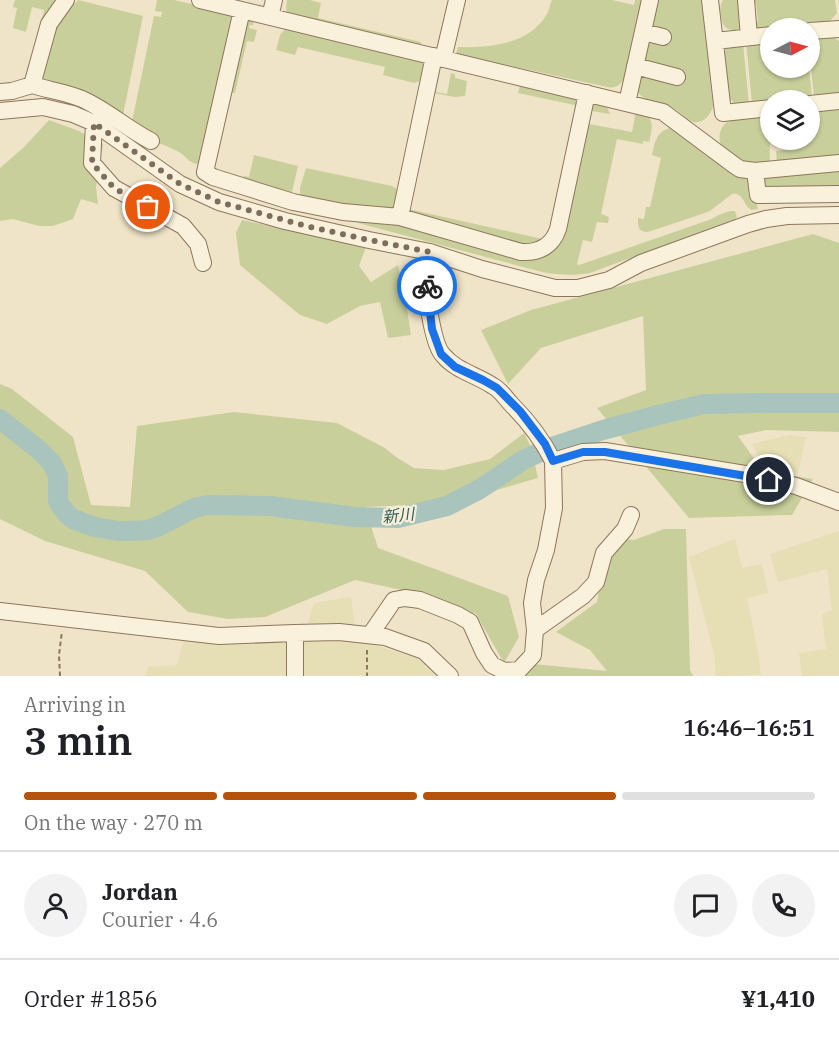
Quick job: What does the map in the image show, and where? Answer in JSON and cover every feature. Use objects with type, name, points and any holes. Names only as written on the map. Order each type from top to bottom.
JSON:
[{"type":"street","points":[[32,85],[49,24],[66,0]]},
{"type":"street","points":[[200,0],[663,112],[734,165],[746,170],[839,163]]},
{"type":"street","points":[[270,17],[274,0]]},
{"type":"street","points":[[400,216],[439,57],[457,0]]},
{"type":"street","points":[[627,103],[650,0]]},
{"type":"street","points":[[710,0],[723,113],[760,109]]},
{"type":"street","points":[[746,0],[749,38]]},
{"type":"street","points":[[242,10],[205,172],[213,177],[293,202],[343,212],[400,216],[521,252],[531,253],[543,249],[556,235],[558,229],[587,93]]},
{"type":"street","points":[[820,31],[839,29]]},
{"type":"street","points":[[643,32],[663,37]]},
{"type":"street","points":[[715,41],[760,36]]},
{"type":"street","points":[[635,66],[677,77]]},
{"type":"street","points":[[0,92],[32,85],[71,95],[85,100],[151,141]]},
{"type":"street","points":[[820,103],[839,101]]},
{"type":"street","points":[[0,111],[43,107],[73,114],[94,123],[180,184],[219,202],[306,226],[430,252],[482,269],[555,288],[578,288],[609,280],[641,263],[766,219],[787,216],[839,215]]},
{"type":"street","points":[[94,123],[92,163],[114,188],[183,226],[198,244],[203,264]]},
{"type":"street","points":[[755,171],[758,195],[839,194]]},
{"type":"street","points":[[370,635],[394,600],[405,598],[420,600],[470,622],[492,665],[504,671],[519,670],[532,656],[535,630],[532,603],[554,508],[549,454],[520,411],[497,388],[455,367],[441,354],[432,329],[426,285],[430,252]]},
{"type":"street","points":[[549,454],[605,452],[751,476],[796,486],[839,502]]},
{"type":"street","points":[[535,630],[583,596],[596,582],[604,553],[625,529],[632,515]]},
{"type":"street","points":[[0,611],[219,636],[339,632],[385,637],[424,651],[450,676]]},
{"type":"street","points":[[295,676],[296,633]]},
{"type":"path","points":[[60,676],[59,655],[63,619]]},
{"type":"path","points":[[367,676],[367,651],[370,635]]},
{"type":"shaded area","points":[[789,435],[806,437],[798,473],[765,467],[752,444]]},
{"type":"shaded area","points":[[839,531],[839,676],[802,676],[799,653],[826,649],[822,614],[832,610],[827,569],[778,582],[770,554]]},
{"type":"shaded area","points":[[735,539],[742,568],[762,564],[768,593],[747,598],[761,675],[715,676],[715,658],[689,557]]},
{"type":"shaded area","points":[[351,597],[356,639],[428,662],[438,676],[146,676],[148,667],[177,665],[184,639],[303,640],[314,603]]},
{"type":"green space","points":[[15,0],[65,0],[39,31],[44,10],[32,7],[26,32],[13,28],[17,8],[13,7]]},
{"type":"green space","points":[[78,0],[143,16],[122,120],[41,85],[52,30]]},
{"type":"green space","points":[[157,0],[174,0],[233,15],[201,164],[193,163],[177,151],[146,138],[131,126],[154,16],[161,17],[162,12],[155,11]]},
{"type":"green space","points":[[287,0],[310,0],[321,3],[318,18],[421,42],[420,46],[287,13]]},
{"type":"green space","points":[[552,0],[612,0],[634,5],[635,0],[643,0],[626,75],[619,85],[607,87],[456,54],[458,47],[496,45],[520,38],[540,24]]},
{"type":"green space","points":[[656,0],[702,0],[713,106],[708,116],[700,122],[687,119],[672,107],[646,99],[636,89],[652,27]]},
{"type":"green space","points":[[723,0],[742,0],[742,30],[733,30],[724,26],[720,11]]},
{"type":"green space","points":[[750,0],[835,0],[837,13],[830,21],[820,24],[820,18],[760,18],[760,30],[758,30],[752,22],[758,21],[756,4],[750,4]]},
{"type":"green space","points":[[247,19],[254,19],[253,25],[249,28],[257,30],[254,42],[247,41],[235,93],[231,93]]},
{"type":"green space","points":[[286,28],[420,59],[424,64],[423,80],[414,83],[383,75],[385,67],[298,47],[295,55],[276,50],[280,35]]},
{"type":"green space","points":[[820,36],[832,36],[839,41],[839,93],[820,96],[820,90],[813,90],[812,78],[820,78]]},
{"type":"green space","points":[[760,41],[760,78],[810,78],[811,90],[760,90],[760,102],[752,104],[746,42]]},
{"type":"green space","points":[[743,43],[749,104],[735,104],[728,97],[724,51],[727,47]]},
{"type":"green space","points":[[439,70],[436,92],[447,94],[451,73],[455,74],[455,78],[467,81],[465,96],[454,97],[434,93]]},
{"type":"green space","points":[[520,85],[578,100],[579,106],[518,93]]},
{"type":"green space","points":[[590,100],[606,105],[610,114],[592,111],[589,124],[632,132],[636,111],[647,115],[652,128],[649,142],[643,141],[643,144],[617,139],[601,214],[609,217],[608,223],[597,222],[592,242],[583,240],[577,264],[709,220],[725,212],[735,211],[737,217],[590,273],[572,275],[542,272],[358,223],[354,220],[363,217],[545,252]]},
{"type":"green space","points":[[839,109],[839,158],[777,164],[776,151],[820,150],[820,110]]},
{"type":"green space","points":[[760,115],[760,150],[770,150],[770,165],[742,163],[730,156],[723,147],[720,142],[722,128],[729,121]]},
{"type":"green space","points":[[49,120],[79,131],[103,144],[96,187],[98,204],[81,199],[73,219],[53,226],[39,226],[13,219],[0,221],[0,168]]},
{"type":"green space","points":[[670,128],[748,178],[753,190],[748,193],[751,200],[756,201],[758,209],[751,210],[741,197],[732,194],[710,211],[648,232],[640,230],[638,218],[644,219],[646,207],[650,207],[661,158],[652,155],[654,146],[659,135]]},
{"type":"green space","points":[[254,155],[298,166],[290,195],[243,183],[244,176],[249,177]]},
{"type":"green space","points":[[567,158],[571,158],[554,231],[548,241],[536,248],[520,250],[412,218],[408,209],[547,240]]},
{"type":"green space","points":[[839,167],[839,190],[764,189],[760,178]]},
{"type":"green space","points":[[306,168],[392,186],[397,189],[398,193],[393,213],[300,197],[300,188]]},
{"type":"green space","points":[[242,220],[366,247],[359,266],[371,282],[398,265],[411,335],[388,338],[380,302],[360,306],[327,324],[300,315],[240,265],[236,233]]},
{"type":"green space","points":[[813,234],[839,243],[839,432],[766,430],[738,436],[763,471],[813,479],[792,515],[689,518],[597,408],[646,390],[643,316],[541,348],[508,384],[481,330],[531,310]]},
{"type":"green space","points":[[0,384],[12,389],[73,437],[91,505],[130,507],[137,426],[234,412],[337,423],[385,448],[414,468],[444,470],[490,459],[524,433],[531,447],[538,478],[490,492],[412,505],[365,507],[378,548],[508,596],[519,637],[504,663],[476,614],[406,591],[355,580],[265,617],[228,619],[188,612],[145,571],[45,541],[0,519]]},
{"type":"green space","points":[[664,529],[686,529],[690,670],[693,676],[515,676],[533,664],[607,671],[590,650],[556,632],[597,602],[602,568],[615,538],[634,540]]},
{"type":"waterway","name":"新川","points":[[0,419],[52,463],[58,476],[58,501],[68,515],[95,527],[131,531],[148,530],[194,508],[208,505],[270,506],[355,517],[398,518],[447,506],[480,489],[523,460],[549,448],[658,415],[704,404],[839,403]]},
{"type":"way so far","points":[[148,207],[114,188],[92,163],[94,123],[180,184],[219,202],[306,226],[430,252],[427,286]]},
{"type":"route","points":[[427,286],[432,329],[441,354],[455,367],[497,388],[520,411],[545,444],[553,461],[583,452],[605,452],[769,480]]}]
